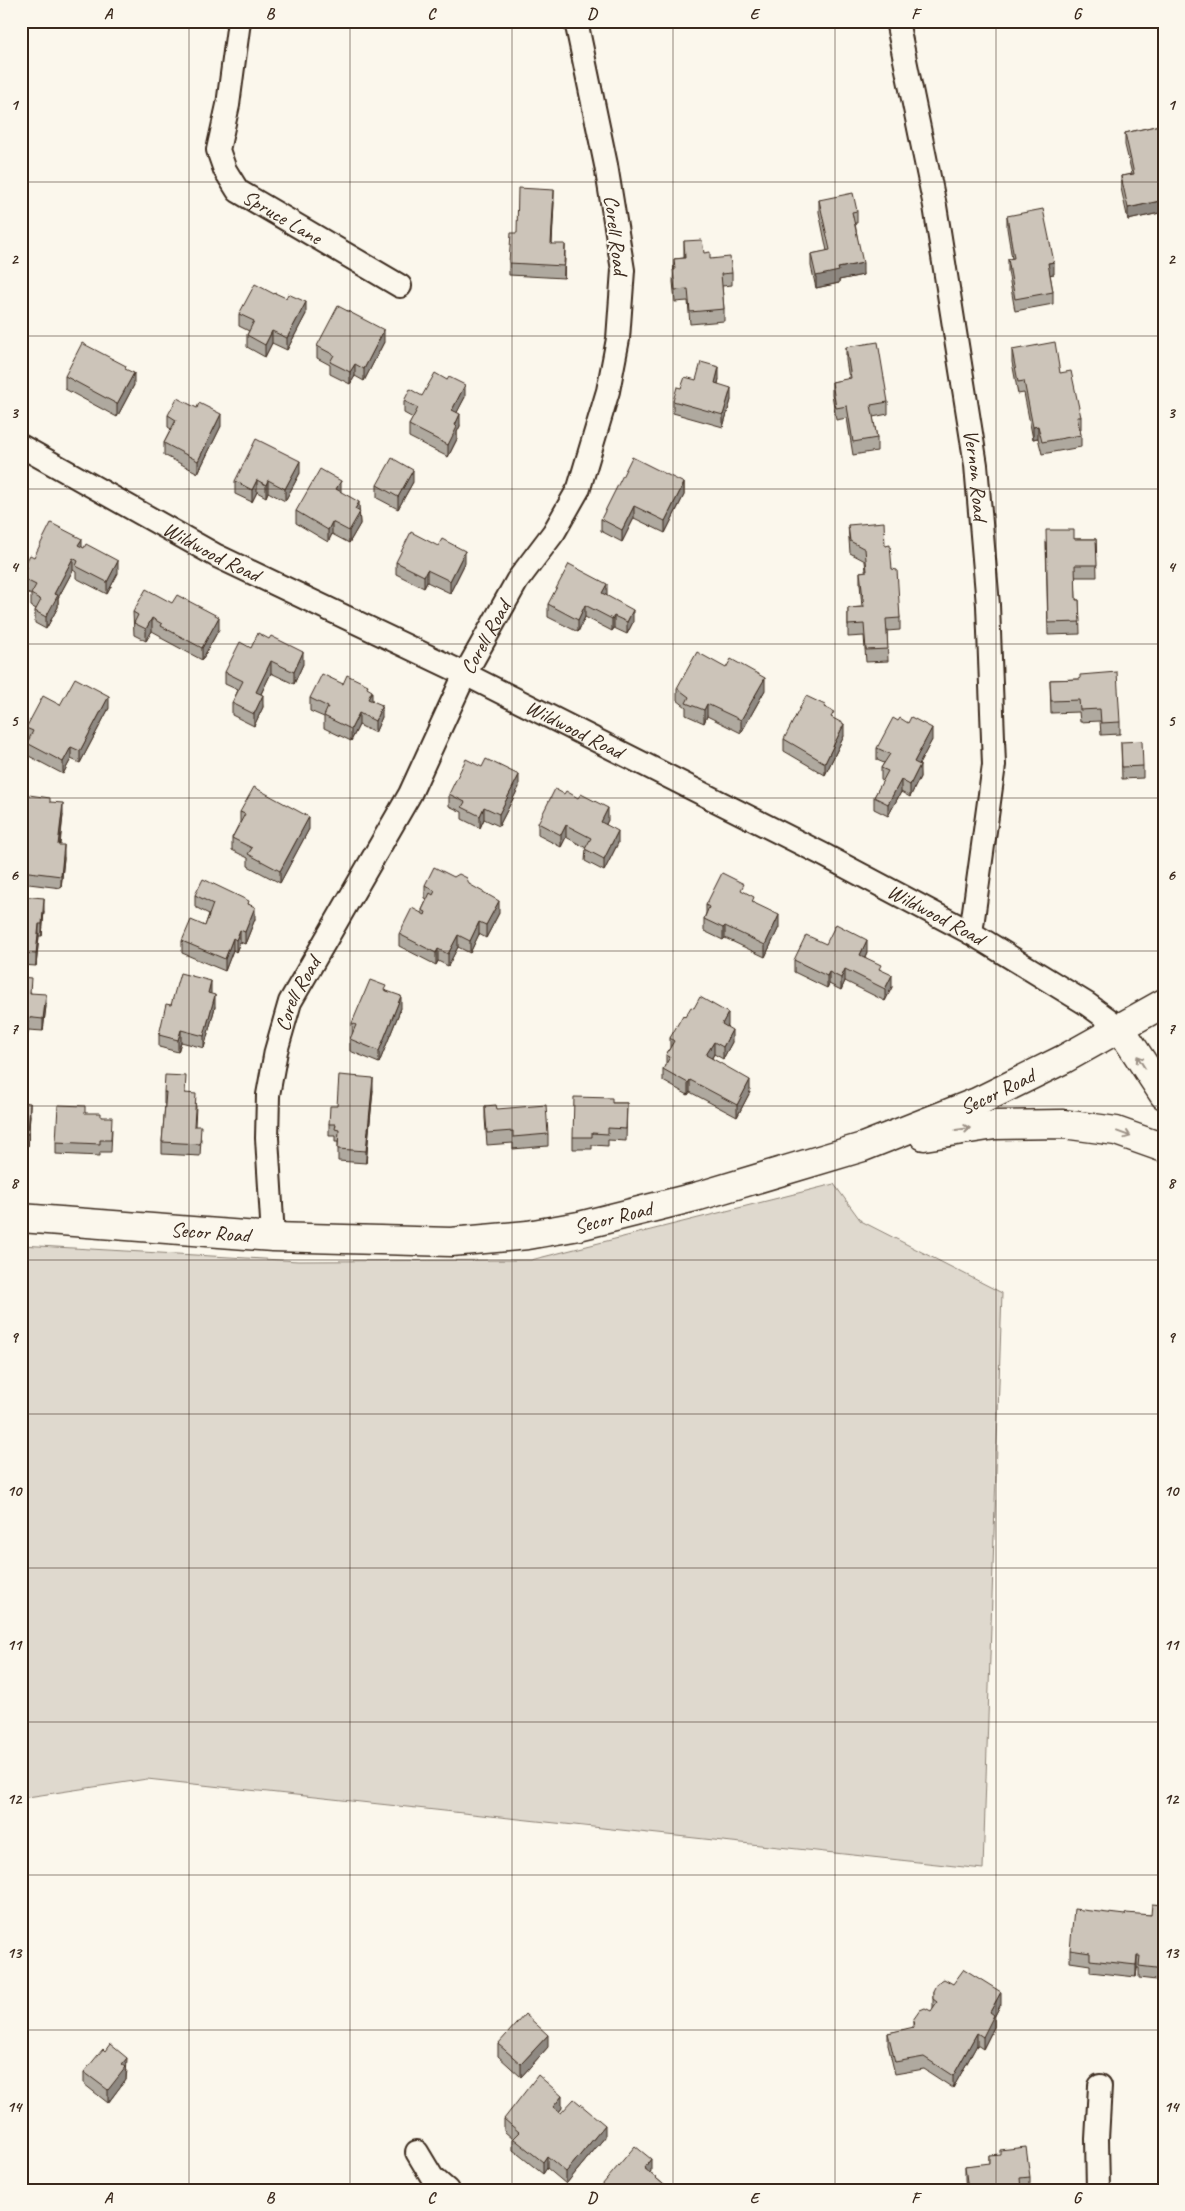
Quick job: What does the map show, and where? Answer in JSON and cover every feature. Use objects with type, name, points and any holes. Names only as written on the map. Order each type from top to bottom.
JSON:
[{"type":"main road","name":"Secor Road","points":[[21,1218],[273,1237],[451,1242],[528,1236],[584,1225],[699,1196],[863,1147],[977,1102],[1120,1028],[1164,1003]]},
{"type":"main road","points":[[1120,1028],[1164,1095]]},
{"type":"main road","points":[[863,1147],[995,1125],[1063,1124],[1116,1131],[1164,1148]]},
{"type":"street","name":"Spruce Lane","points":[[239,21],[228,105],[218,150],[225,170],[238,191],[400,286]]},
{"type":"street","name":"Corell Road","points":[[273,1237],[267,1138],[268,1096],[276,1051],[290,1002],[410,794],[465,674],[517,581],[554,532],[579,488],[608,390],[618,339],[623,270],[606,165],[576,21]]},
{"type":"street","name":"Vernon Road","points":[[897,21],[935,206],[976,465],[988,605],[994,765],[971,933]]},
{"type":"street","name":"Wildwood Road","points":[[21,446],[217,556],[465,674],[804,845],[971,933],[1087,1004],[1120,1028]]},
{"type":"street","points":[[1098,2190],[1097,2138],[1100,2086]]},
{"type":"street","points":[[417,2152],[432,2177],[448,2190]]},
{"type":"shaded area","points":[[834,1184],[861,1221],[1002,1293],[983,1869],[147,1779],[21,1798],[21,1245],[298,1261],[531,1260]]},
{"type":"building","points":[[1164,124],[1164,200],[1128,208],[1121,176],[1134,174],[1125,133]]},
{"type":"building","points":[[518,188],[554,190],[551,244],[565,244],[564,266],[509,263],[511,233],[517,233]]},
{"type":"building","points":[[853,193],[857,211],[852,212],[863,263],[838,268],[839,271],[816,276],[811,254],[830,250],[819,200]]},
{"type":"building","points":[[1043,209],[1054,262],[1048,263],[1053,292],[1015,299],[1008,259],[1014,258],[1007,216]]},
{"type":"building","points":[[702,240],[704,253],[710,252],[710,259],[730,257],[732,273],[721,274],[724,309],[690,312],[688,289],[675,290],[674,259],[685,258],[684,241]]},
{"type":"building","points":[[255,284],[274,294],[286,298],[288,294],[306,302],[287,338],[272,331],[265,345],[247,335],[254,321],[239,314]]},
{"type":"building","points":[[338,306],[384,330],[364,369],[355,364],[350,372],[330,362],[334,355],[317,346]]},
{"type":"building","points":[[878,342],[888,402],[871,405],[877,438],[853,442],[847,406],[836,408],[832,382],[851,378],[846,347]]},
{"type":"building","points":[[1055,342],[1060,373],[1071,371],[1081,417],[1077,417],[1081,435],[1042,442],[1038,426],[1033,427],[1024,381],[1018,382],[1012,350]]},
{"type":"building","points":[[82,343],[126,366],[125,369],[134,373],[117,404],[65,376]]},
{"type":"building","points":[[701,362],[719,367],[715,383],[731,388],[723,415],[673,401],[677,387],[681,388],[685,377],[696,380]]},
{"type":"building","points":[[435,373],[447,380],[449,377],[465,385],[452,410],[460,414],[455,425],[457,427],[448,445],[409,425],[418,408],[404,401],[410,389],[422,396]]},
{"type":"building","points":[[177,398],[197,408],[199,403],[221,414],[198,461],[164,443],[176,420],[168,415]]},
{"type":"building","points":[[256,439],[300,461],[285,489],[268,480],[266,485],[257,480],[252,490],[235,481]]},
{"type":"building","points":[[632,457],[684,483],[665,521],[634,506],[622,530],[601,519]]},
{"type":"building","points":[[392,458],[413,470],[398,497],[377,485]]},
{"type":"building","points":[[320,469],[341,481],[336,489],[359,502],[355,509],[360,512],[349,531],[332,522],[328,530],[296,511]]},
{"type":"building","points":[[884,522],[885,546],[890,545],[892,569],[897,570],[900,618],[886,619],[888,649],[866,650],[864,624],[848,625],[848,608],[864,607],[860,572],[867,571],[865,549],[850,541],[848,525]]},
{"type":"building","points":[[51,523],[82,539],[78,545],[84,548],[86,544],[118,561],[107,582],[76,566],[78,561],[73,558],[54,594],[58,595],[46,617],[35,611],[41,600],[31,594],[36,585],[22,578],[27,567],[24,566],[30,555],[34,557]]},
{"type":"building","points":[[1046,530],[1074,530],[1074,539],[1096,539],[1097,565],[1075,565],[1076,600],[1079,600],[1080,622],[1048,623]]},
{"type":"building","points":[[411,532],[438,546],[442,539],[465,551],[450,581],[427,570],[424,576],[396,562]]},
{"type":"building","points":[[569,564],[607,584],[602,593],[633,610],[627,622],[614,616],[612,619],[585,605],[578,620],[548,604]]},
{"type":"building","points":[[146,589],[172,603],[177,595],[219,617],[202,648],[161,626],[162,624],[152,618],[146,629],[134,623],[138,615],[133,612]]},
{"type":"building","points":[[258,633],[269,639],[271,636],[303,652],[294,672],[271,661],[256,692],[263,695],[254,714],[232,703],[243,681],[225,672],[240,642],[251,648]]},
{"type":"building","points":[[697,652],[726,668],[731,659],[765,678],[741,720],[707,704],[704,710],[686,703],[689,697],[677,688]]},
{"type":"building","points":[[1117,672],[1120,722],[1101,723],[1100,709],[1080,710],[1079,700],[1051,701],[1050,680],[1080,679],[1080,675]]},
{"type":"building","points":[[322,674],[343,684],[347,675],[368,685],[367,688],[372,691],[368,699],[382,705],[375,721],[359,713],[351,729],[324,716],[328,707],[310,698]]},
{"type":"building","points":[[75,678],[109,696],[80,751],[71,747],[63,762],[27,743],[33,731],[26,728],[43,696],[60,705]]},
{"type":"building","points":[[806,696],[825,705],[824,707],[834,712],[831,717],[844,724],[825,763],[784,739]]},
{"type":"building","points":[[911,717],[932,728],[914,762],[920,765],[910,785],[901,780],[888,804],[874,797],[888,771],[881,768],[890,754],[877,748],[893,718],[898,721],[900,718],[908,723]]},
{"type":"building","points":[[1142,741],[1143,766],[1122,767],[1121,742]]},
{"type":"building","points":[[466,759],[482,767],[486,759],[519,775],[499,814],[484,807],[480,816],[462,807],[465,802],[449,794]]},
{"type":"building","points":[[254,787],[309,817],[280,871],[248,854],[252,848],[232,838],[245,814],[240,812]]},
{"type":"building","points":[[555,789],[564,794],[566,791],[578,798],[581,794],[608,808],[601,822],[618,831],[604,859],[585,849],[591,838],[566,825],[561,835],[538,823]]},
{"type":"building","points":[[22,794],[50,798],[50,802],[63,803],[58,845],[64,845],[61,876],[21,871]]},
{"type":"building","points":[[434,867],[454,877],[459,874],[467,878],[469,884],[499,901],[486,925],[479,922],[470,941],[458,935],[448,954],[438,949],[436,953],[399,934],[412,908],[425,915],[426,912],[422,910],[430,893],[433,895],[435,891],[425,885]]},
{"type":"building","points":[[722,873],[744,884],[741,890],[754,897],[752,902],[779,915],[765,945],[725,926],[723,928],[704,919],[709,907],[706,905]]},
{"type":"building","points":[[203,879],[249,901],[248,904],[255,907],[245,932],[240,930],[236,940],[233,938],[225,959],[182,941],[191,920],[205,926],[213,904],[195,895]]},
{"type":"building","points":[[21,896],[44,898],[42,924],[39,924],[36,954],[21,953]]},
{"type":"building","points":[[836,924],[867,940],[860,955],[881,965],[879,969],[892,975],[885,989],[845,969],[841,978],[829,972],[827,976],[794,960],[806,935],[826,944]]},
{"type":"building","points":[[180,973],[211,981],[208,993],[215,995],[204,1036],[181,1030],[178,1040],[159,1035],[166,1004],[171,1005]]},
{"type":"building","points":[[21,977],[31,978],[30,993],[46,994],[43,1019],[24,1017],[24,1019],[28,1020],[26,1033],[21,1032]]},
{"type":"building","points":[[370,980],[386,986],[384,990],[401,996],[379,1051],[350,1039],[356,1025],[352,1023]]},
{"type":"building","points":[[700,997],[728,1013],[722,1024],[732,1030],[723,1047],[714,1042],[706,1055],[750,1080],[737,1105],[690,1080],[688,1083],[663,1069],[670,1057],[666,1055],[674,1041],[670,1038],[683,1015],[685,1017],[691,1007],[694,1008]]},
{"type":"building","points":[[165,1075],[186,1076],[185,1093],[196,1094],[194,1126],[201,1126],[200,1144],[162,1142],[166,1092],[164,1092]]},
{"type":"building","points":[[339,1075],[373,1078],[366,1151],[338,1149],[339,1130],[335,1129],[336,1124],[329,1124],[330,1106],[337,1106]]},
{"type":"building","points":[[574,1097],[612,1098],[612,1103],[627,1103],[626,1129],[608,1128],[608,1134],[592,1133],[592,1137],[573,1137]]},
{"type":"building","points":[[21,1102],[30,1103],[28,1134],[21,1133]]},
{"type":"building","points":[[58,1105],[85,1106],[85,1113],[101,1113],[101,1117],[112,1117],[111,1140],[100,1140],[100,1144],[56,1142]]},
{"type":"building","points":[[496,1105],[497,1109],[546,1105],[548,1134],[513,1137],[513,1131],[487,1133],[485,1106]]},
{"type":"building","points":[[1152,1904],[1164,1905],[1164,1969],[1139,1966],[1140,1956],[1137,1956],[1136,1965],[1090,1960],[1090,1953],[1070,1950],[1074,1909],[1125,1915],[1126,1913],[1151,1915]]},
{"type":"building","points":[[964,1969],[1001,1992],[990,2012],[994,2015],[983,2037],[977,2033],[953,2076],[924,2057],[895,2062],[888,2033],[914,2027],[913,2020],[920,2010],[925,2008],[931,2011],[937,2002],[933,1999],[933,1991],[937,1983],[944,1979],[953,1984]]},
{"type":"building","points":[[525,2014],[548,2035],[521,2064],[498,2044]]},
{"type":"building","points":[[110,2044],[127,2058],[122,2064],[126,2067],[108,2090],[84,2072],[103,2049],[105,2051]]},
{"type":"building","points":[[538,2075],[562,2096],[553,2107],[561,2113],[574,2099],[605,2125],[566,2172],[547,2156],[543,2162],[513,2138],[519,2132],[504,2119]]},
{"type":"building","points":[[635,2146],[651,2159],[644,2168],[670,2190],[608,2190],[602,2185]]},
{"type":"building","points":[[1026,2147],[1030,2177],[1020,2178],[1021,2190],[968,2190],[965,2166],[989,2163],[989,2155],[1000,2154],[1000,2150]]}]
